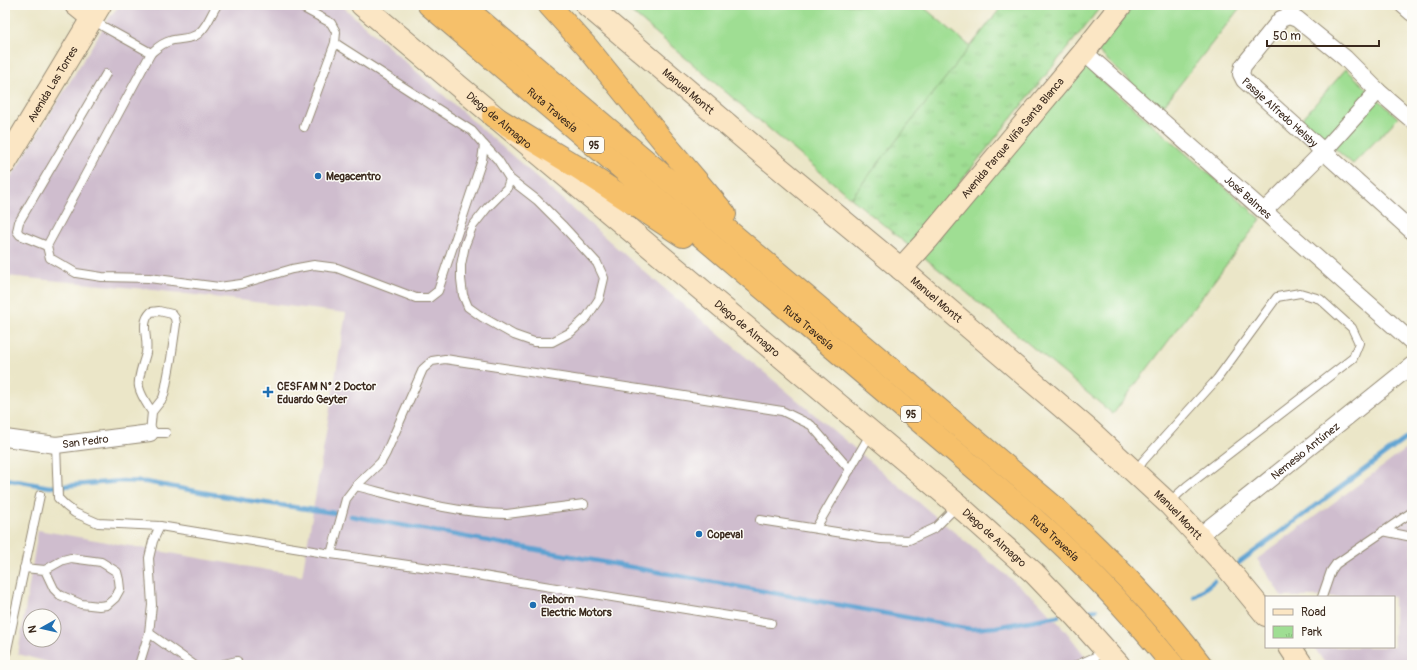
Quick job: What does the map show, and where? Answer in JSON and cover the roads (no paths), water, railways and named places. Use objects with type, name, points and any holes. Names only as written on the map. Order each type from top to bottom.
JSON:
[{"type":"highway","name":"Ruta Travesía","points":[[428,5],[1063,544],[1117,600],[1173,665]]},
{"type":"highway","name":"Ruta Travesía","points":[[462,5],[1052,505],[1120,571],[1165,620],[1201,665]]},
{"type":"highway","points":[[549,5],[587,47],[679,160],[770,266]]},
{"type":"highway","points":[[493,116],[578,167],[759,285]]},
{"type":"highway","points":[[1165,620],[1194,643],[1216,665]]},
{"type":"highway","points":[[1151,638],[1166,665]]},
{"type":"street","name":"Diego de Almagro","points":[[362,5],[958,505],[1034,573],[1113,658]]},
{"type":"street","name":"Manuel Montt","points":[[586,5],[760,152],[901,268],[1136,472],[1200,537],[1265,614]]},
{"type":"street","name":"Avenida Parque Viña Santa Blanca","points":[[901,268],[933,233],[1084,52],[1121,5]]},
{"type":"street","points":[[1403,5],[1412,12]]},
{"type":"street","name":"Avenida Las Torres","points":[[5,163],[89,9]]},
{"type":"street","name":"Pasaje Alfredo Helsby","points":[[1412,120],[1378,91],[1345,58],[1297,19],[1289,16],[1281,19],[1243,66],[1241,74],[1244,80],[1412,231]]},
{"type":"street","name":"José Balmes","points":[[1084,52],[1412,342]]},
{"type":"street","name":"Pasaje Alfredo Helsby","points":[[1323,152],[1378,91]]},
{"type":"street","points":[[1264,211],[1323,152]]},
{"type":"street","name":"Nemesio Antúnez","points":[[1200,537],[1209,528],[1412,365]]},
{"type":"street","name":"San Pedro","points":[[5,438],[56,450],[150,433]]},
{"type":"street","points":[[1291,648],[1302,665]]},
{"type":"lane","points":[[217,5],[205,27],[199,34],[192,37],[171,40],[159,45],[151,53],[47,246],[50,258],[76,273],[102,277],[149,278],[219,287],[241,284],[292,269],[314,265],[337,268],[416,298],[430,298],[438,291],[482,160],[484,145]]},
{"type":"lane","points":[[298,5],[331,23],[336,32],[335,43],[304,127]]},
{"type":"lane","points":[[89,9],[104,26],[151,53]]},
{"type":"lane","points":[[335,43],[472,131],[498,160],[510,179],[537,200],[597,263],[604,278],[600,299],[587,318],[571,332],[552,342],[534,342],[514,335],[482,317],[468,307],[463,295],[461,272],[465,244],[472,227],[487,208],[507,188],[510,179]]},
{"type":"lane","points":[[47,246],[20,235],[17,231],[18,222],[106,74]]},
{"type":"lane","points":[[1136,472],[1146,457],[1217,379],[1277,297],[1300,293],[1320,298],[1352,328],[1359,342],[1353,358],[1187,486],[1177,495],[1170,505]]},
{"type":"lane","points":[[150,433],[152,412],[163,398],[165,391],[176,324],[175,318],[172,314],[159,311],[151,312],[146,317],[144,325],[147,340],[146,352],[139,386],[144,399],[152,412]]},
{"type":"lane","points":[[330,554],[346,499],[356,486],[381,462],[386,454],[423,369],[432,361],[445,359],[782,411],[811,425],[850,470]]},
{"type":"lane","points":[[816,528],[872,432]]},
{"type":"lane","name":"San Pedro","points":[[150,433],[166,433]]},
{"type":"lane","points":[[56,450],[58,498],[76,513],[98,524],[160,526],[330,554],[471,574],[771,623]]},
{"type":"lane","points":[[356,486],[434,506],[495,514],[507,514],[584,504]]},
{"type":"lane","points":[[5,659],[40,495]]},
{"type":"lane","points":[[760,520],[880,539],[909,540],[935,528],[958,505]]},
{"type":"lane","points":[[1322,596],[1331,571],[1336,564],[1412,512]]},
{"type":"lane","points":[[139,665],[149,632],[152,605],[149,558],[153,541],[160,526]]},
{"type":"lane","points":[[1384,531],[1412,537]]},
{"type":"lane","points":[[24,568],[44,570],[71,558],[101,562],[116,572],[120,590],[115,598],[107,605],[99,606],[81,604],[60,595],[54,589],[44,570]]},
{"type":"lane","points":[[149,632],[194,665]]},
{"type":"lane","points":[[1078,665],[1113,658]]},
{"type":"lane","points":[[223,665],[237,661]]},
{"type":"waterway","points":[[1236,565],[1412,434]]},
{"type":"waterway","points":[[5,479],[50,487],[122,481],[146,482],[245,500],[335,513]]},
{"type":"waterway","points":[[351,516],[971,629],[996,627],[1058,616]]},
{"type":"waterway","points":[[1194,597],[1214,581]]},
{"type":"waterway","points":[[1085,612],[1096,610]]},
{"type":"place","name":"Megacentro","points":[[318,176]]},
{"type":"place","name":"CESFAM N° 2 Doctor Eduardo Geyter","points":[[268,392]]},
{"type":"place","name":"Copeval","points":[[699,534]]},
{"type":"place","name":"Reborn Electric Motors","points":[[533,605]]}]
